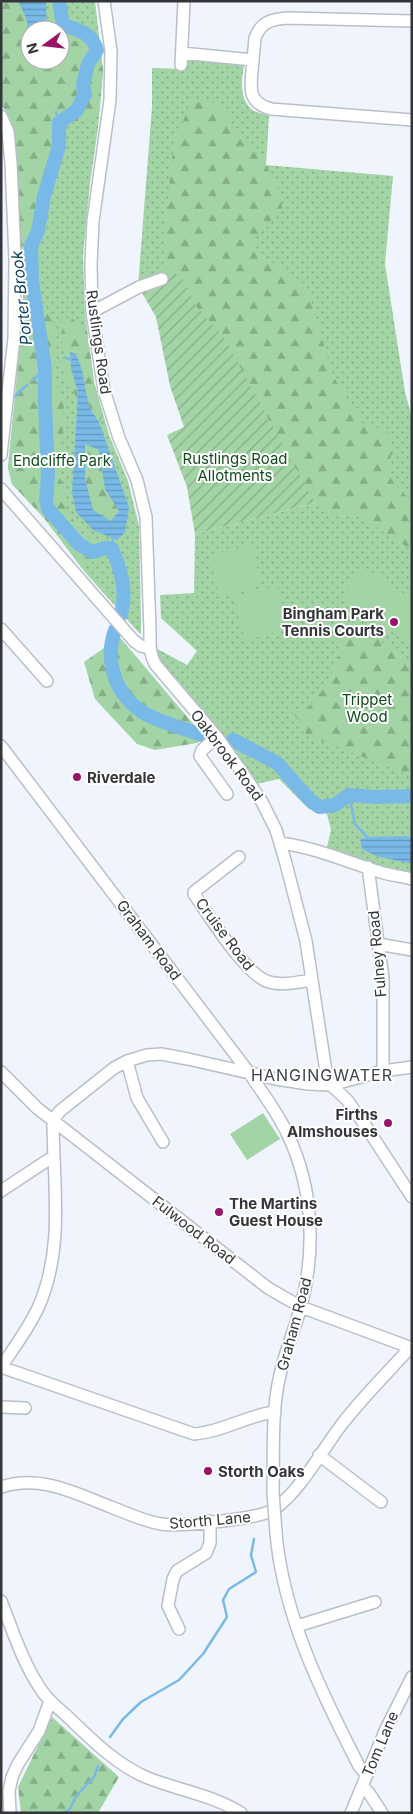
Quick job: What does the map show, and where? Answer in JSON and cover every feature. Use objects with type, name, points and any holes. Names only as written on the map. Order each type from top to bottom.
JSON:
[{"type":"street","name":"Rustlings Road","points":[[104,1],[111,51],[110,100],[93,221],[91,265],[92,312],[104,390],[119,438],[137,480],[146,517],[149,648]]},
{"type":"street","points":[[181,65],[184,1]]},
{"type":"street","points":[[412,21],[272,19],[264,24],[254,38],[250,90],[252,96],[262,107],[271,109],[412,120]]},
{"type":"street","points":[[182,53],[252,60]]},
{"type":"street","points":[[1,116],[8,132],[12,162],[15,268],[14,338],[1,455]]},
{"type":"street","points":[[92,312],[139,287],[162,279]]},
{"type":"street","points":[[1,489],[134,641],[141,646],[149,648]]},
{"type":"street","points":[[1,630],[47,681]]},
{"type":"street","name":"Oakbrook Road","points":[[149,648],[155,664],[217,737],[262,802],[280,843],[304,932],[324,1071],[331,1086]]},
{"type":"street","points":[[217,737],[202,750],[200,756],[227,794]]},
{"type":"street","name":"Graham Road","points":[[1,746],[250,1074],[288,1134],[299,1165],[310,1219],[310,1241],[306,1283],[301,1307],[280,1374],[275,1412],[273,1492],[276,1533],[283,1580],[297,1626],[321,1687],[359,1766],[367,1775]]},
{"type":"street","points":[[280,843],[315,850],[377,871],[412,878]]},
{"type":"street","name":"Cruise Road","points":[[239,857],[194,892],[194,894],[230,945],[257,976],[268,982],[281,984],[312,980]]},
{"type":"street","name":"Fulney Road","points":[[368,867],[383,979],[383,1071]]},
{"type":"street","points":[[378,948],[412,950]]},
{"type":"street","points":[[275,1412],[261,1414],[209,1433],[194,1434],[180,1431],[1,1367],[37,1309],[51,1270],[56,1238],[53,1120],[60,1110],[114,1068],[127,1061],[147,1055],[161,1054],[250,1074],[331,1086],[383,1071],[412,1067]]},
{"type":"street","points":[[127,1061],[137,1098],[164,1142]]},
{"type":"street","name":"Fulwood Road","points":[[1,1072],[24,1096],[53,1120],[268,1288],[301,1307],[411,1348]]},
{"type":"street","points":[[331,1086],[347,1100],[366,1125],[412,1197]]},
{"type":"street","points":[[1,1191],[54,1156]]},
{"type":"street","name":"Storth Lane","points":[[1,1487],[17,1483],[49,1484],[153,1522],[177,1525],[257,1516],[271,1511],[291,1493],[349,1416],[411,1348]]},
{"type":"street","points":[[1,1407],[25,1408]]},
{"type":"street","points":[[319,1455],[381,1502]]},
{"type":"street","points":[[179,1629],[168,1606],[173,1579],[177,1571],[206,1553],[210,1543],[210,1521]]},
{"type":"street","points":[[1,1601],[26,1663],[42,1691],[89,1738],[145,1777],[192,1792],[241,1813]]},
{"type":"street","points":[[297,1626],[375,1602]]},
{"type":"street","name":"Tom Lane","points":[[351,1813],[400,1699],[412,1677]]},
{"type":"street","points":[[10,1813],[12,1777],[39,1731],[50,1701]]},
{"type":"street","points":[[363,1787],[382,1813]]},
{"type":"green space","name":"Endcliffe Park","points":[[1,1],[95,1],[103,71],[83,256],[85,314],[94,382],[109,435],[128,481],[139,526],[140,634],[84,571],[44,518],[12,484],[8,468],[23,315],[23,279],[16,156],[11,122],[1,104]]},
{"type":"green space","points":[[1,1],[18,1],[25,16],[26,20],[20,20],[20,70],[70,70],[70,38],[74,41],[100,44],[103,71],[99,115],[63,125],[64,150],[38,244],[41,300],[54,325],[53,380],[64,398],[63,433],[57,468],[65,493],[65,506],[82,534],[100,545],[100,556],[83,569],[44,518],[12,484],[8,468],[23,315],[23,279],[16,156],[11,122],[1,104]]},
{"type":"green space","points":[[50,1],[61,1],[60,20],[51,20]]},
{"type":"green space","points":[[187,58],[244,66],[242,90],[246,102],[254,111],[269,116],[266,165],[393,176],[385,264],[405,392],[412,418],[412,874],[326,851],[331,830],[327,814],[309,809],[279,779],[256,784],[156,663],[152,646],[187,665],[197,651],[161,618],[160,595],[194,593],[195,534],[315,503],[138,286],[152,107],[152,68],[186,69]]},
{"type":"green space","points":[[197,99],[213,103],[224,110],[272,174],[277,184],[282,208],[255,238],[255,251],[306,285],[333,376],[362,423],[388,432],[394,450],[389,467],[391,479],[412,502],[412,550],[356,514],[325,513],[315,503],[224,338],[196,306],[181,275],[167,272],[165,232],[173,147],[191,101]]},
{"type":"green space","name":"Rustlings Road Allotments","points":[[167,272],[181,275],[196,306],[224,338],[315,503],[195,534],[187,487],[167,435],[184,427],[170,386],[156,317],[138,286]]},
{"type":"green space","points":[[70,317],[87,330],[94,382],[103,414],[99,422],[89,407],[82,370],[71,368],[78,391],[77,398],[64,374],[61,361],[67,353],[62,345],[62,320]]},
{"type":"green space","points":[[85,444],[99,450],[105,489],[119,511],[111,521],[93,510],[85,479]]},
{"type":"green space","points":[[251,544],[262,585],[220,597],[209,556]]},
{"type":"green space","name":"Bingham Park Tennis Courts","points":[[362,566],[412,599],[412,645],[340,598]]},
{"type":"green space","points":[[277,585],[289,628],[245,641],[233,597]]},
{"type":"green space","name":"Trippet Wood","points":[[330,607],[412,663],[412,776],[307,735],[300,722],[288,707],[305,711],[328,683],[341,650]]},
{"type":"green space","points":[[112,628],[206,739],[197,743],[155,750],[137,744],[95,699],[84,662],[107,646]]},
{"type":"green space","points":[[263,1113],[280,1139],[247,1160],[230,1134]]},
{"type":"green space","points":[[52,1717],[119,1777],[98,1813],[21,1813],[18,1787]]},
{"type":"water","points":[[18,1],[46,1],[47,20],[26,20]]},
{"type":"water","points":[[70,352],[76,354],[82,370],[89,407],[99,422],[129,507],[125,532],[117,540],[93,530],[76,512],[72,493],[78,393],[71,368]],"holes":[[[85,444],[99,450],[105,489],[119,511],[111,521],[93,510],[85,479]]]},
{"type":"water","points":[[368,837],[412,837],[412,864],[376,856],[362,849],[360,839]]},
{"type":"waterway","name":"Porter Brook","points":[[59,1],[63,25],[88,36],[95,44],[97,50],[88,64],[83,85],[85,94],[77,110],[59,123],[59,146],[44,196],[38,231],[31,246],[32,281],[45,369],[48,477],[46,500],[48,509],[79,544],[92,552],[106,548],[112,549],[122,582],[123,599],[120,616]]},
{"type":"waterway","points":[[56,112],[59,123]]},
{"type":"waterway","points":[[66,358],[71,360]]},
{"type":"waterway","points":[[33,380],[45,369]]},
{"type":"waterway","points":[[14,397],[27,385]]},
{"type":"waterway","points":[[111,536],[113,538],[112,549]]},
{"type":"waterway","name":"Porter Brook","points":[[115,630],[112,642],[112,665],[119,687],[126,697],[144,713],[202,735]]},
{"type":"waterway","name":"Porter Brook","points":[[233,740],[277,763],[310,800],[319,807],[335,805],[349,795],[376,797],[412,796]]},
{"type":"waterway","points":[[349,795],[355,824],[367,837]]},
{"type":"waterway","points":[[110,1737],[123,1719],[141,1702],[179,1680],[203,1654],[227,1617],[223,1600],[229,1589],[256,1572],[251,1555],[254,1539]]},
{"type":"waterway","points":[[63,1813],[70,1809],[76,1796],[94,1777],[98,1766]]},
{"type":"place","name":"Bingham Park Tennis Courts","points":[[394,622]]},
{"type":"place","name":"Riverdale","points":[[77,777]]},
{"type":"place","name":"Firths Almshouses","points":[[388,1123]]},
{"type":"place","name":"The Martins Guest House","points":[[219,1212]]},
{"type":"place","name":"Storth Oaks","points":[[208,1471]]},
{"type":"district","name":"HANGINGWATER","points":[[322,1075]]}]
